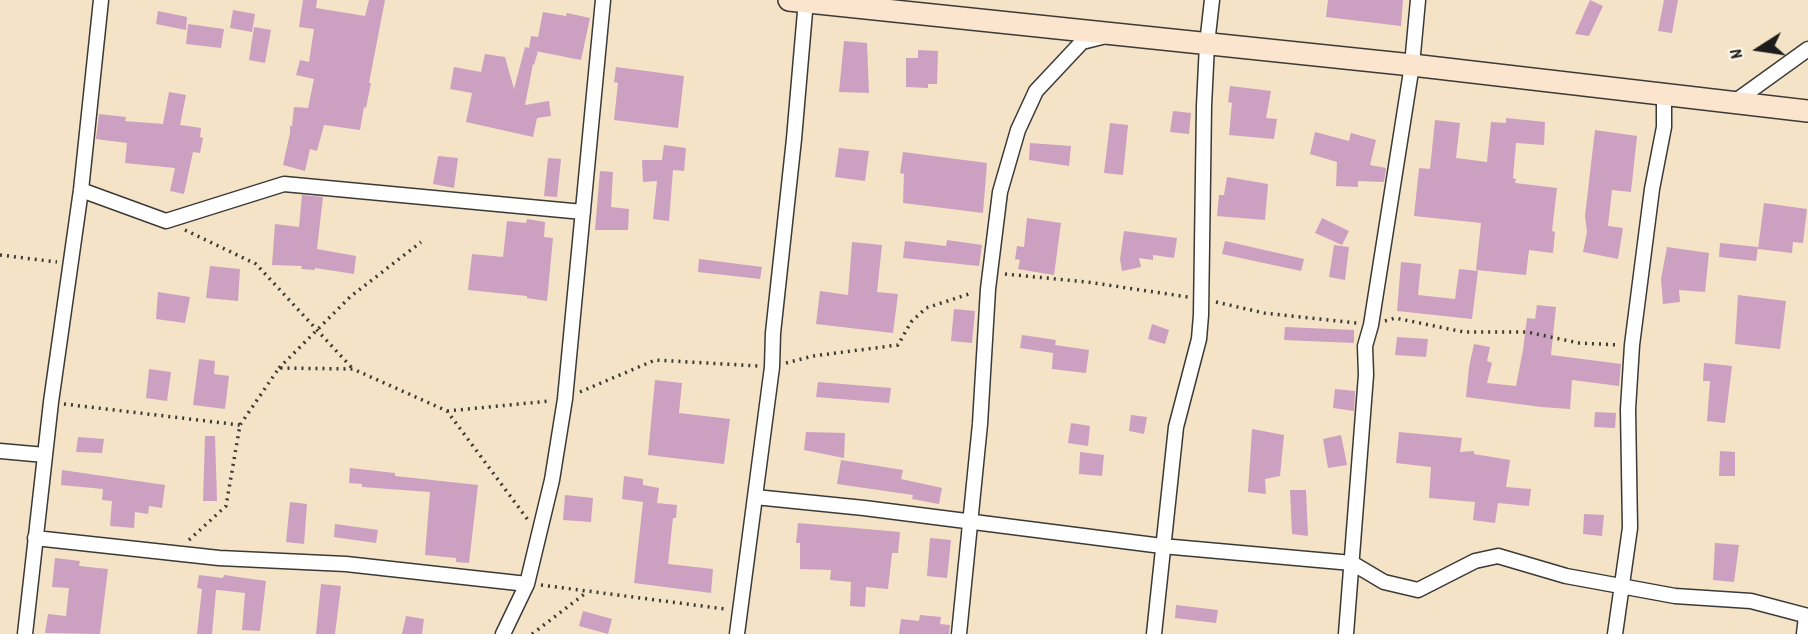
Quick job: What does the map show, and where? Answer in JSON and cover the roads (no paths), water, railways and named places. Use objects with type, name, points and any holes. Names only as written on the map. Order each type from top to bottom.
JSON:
[{"type":"street","points":[[25,634],[51,402],[81,190],[101,0]]},
{"type":"street","points":[[503,634],[527,584],[540,536],[565,399],[604,0]]},
{"type":"street","points":[[1154,634],[1176,427],[1199,339],[1207,44],[1212,0]]},
{"type":"street","points":[[1346,634],[1366,375],[1364,346],[1371,325],[1412,65],[1418,0]]},
{"type":"street","points":[[737,634],[772,367],[773,333],[794,139],[800,1],[1412,65],[1808,111]]},
{"type":"street","points":[[959,634],[972,521],[988,289],[1000,192],[1018,130],[1037,91],[1082,42],[1113,34]]},
{"type":"street","points":[[1733,103],[1808,49]]},
{"type":"street","points":[[1615,634],[1630,528],[1629,410],[1632,345],[1652,189],[1664,127],[1664,95]]},
{"type":"street","points":[[81,190],[166,221],[284,184],[583,212]]},
{"type":"street","points":[[0,451],[45,454]]},
{"type":"street","points":[[755,497],[972,521],[1162,546],[1352,563],[1384,582],[1418,590],[1475,561],[1498,556],[1566,576],[1675,596],[1751,601],[1807,616],[1804,634]]},
{"type":"street","points":[[35,538],[219,558],[313,561],[527,584]]}]
